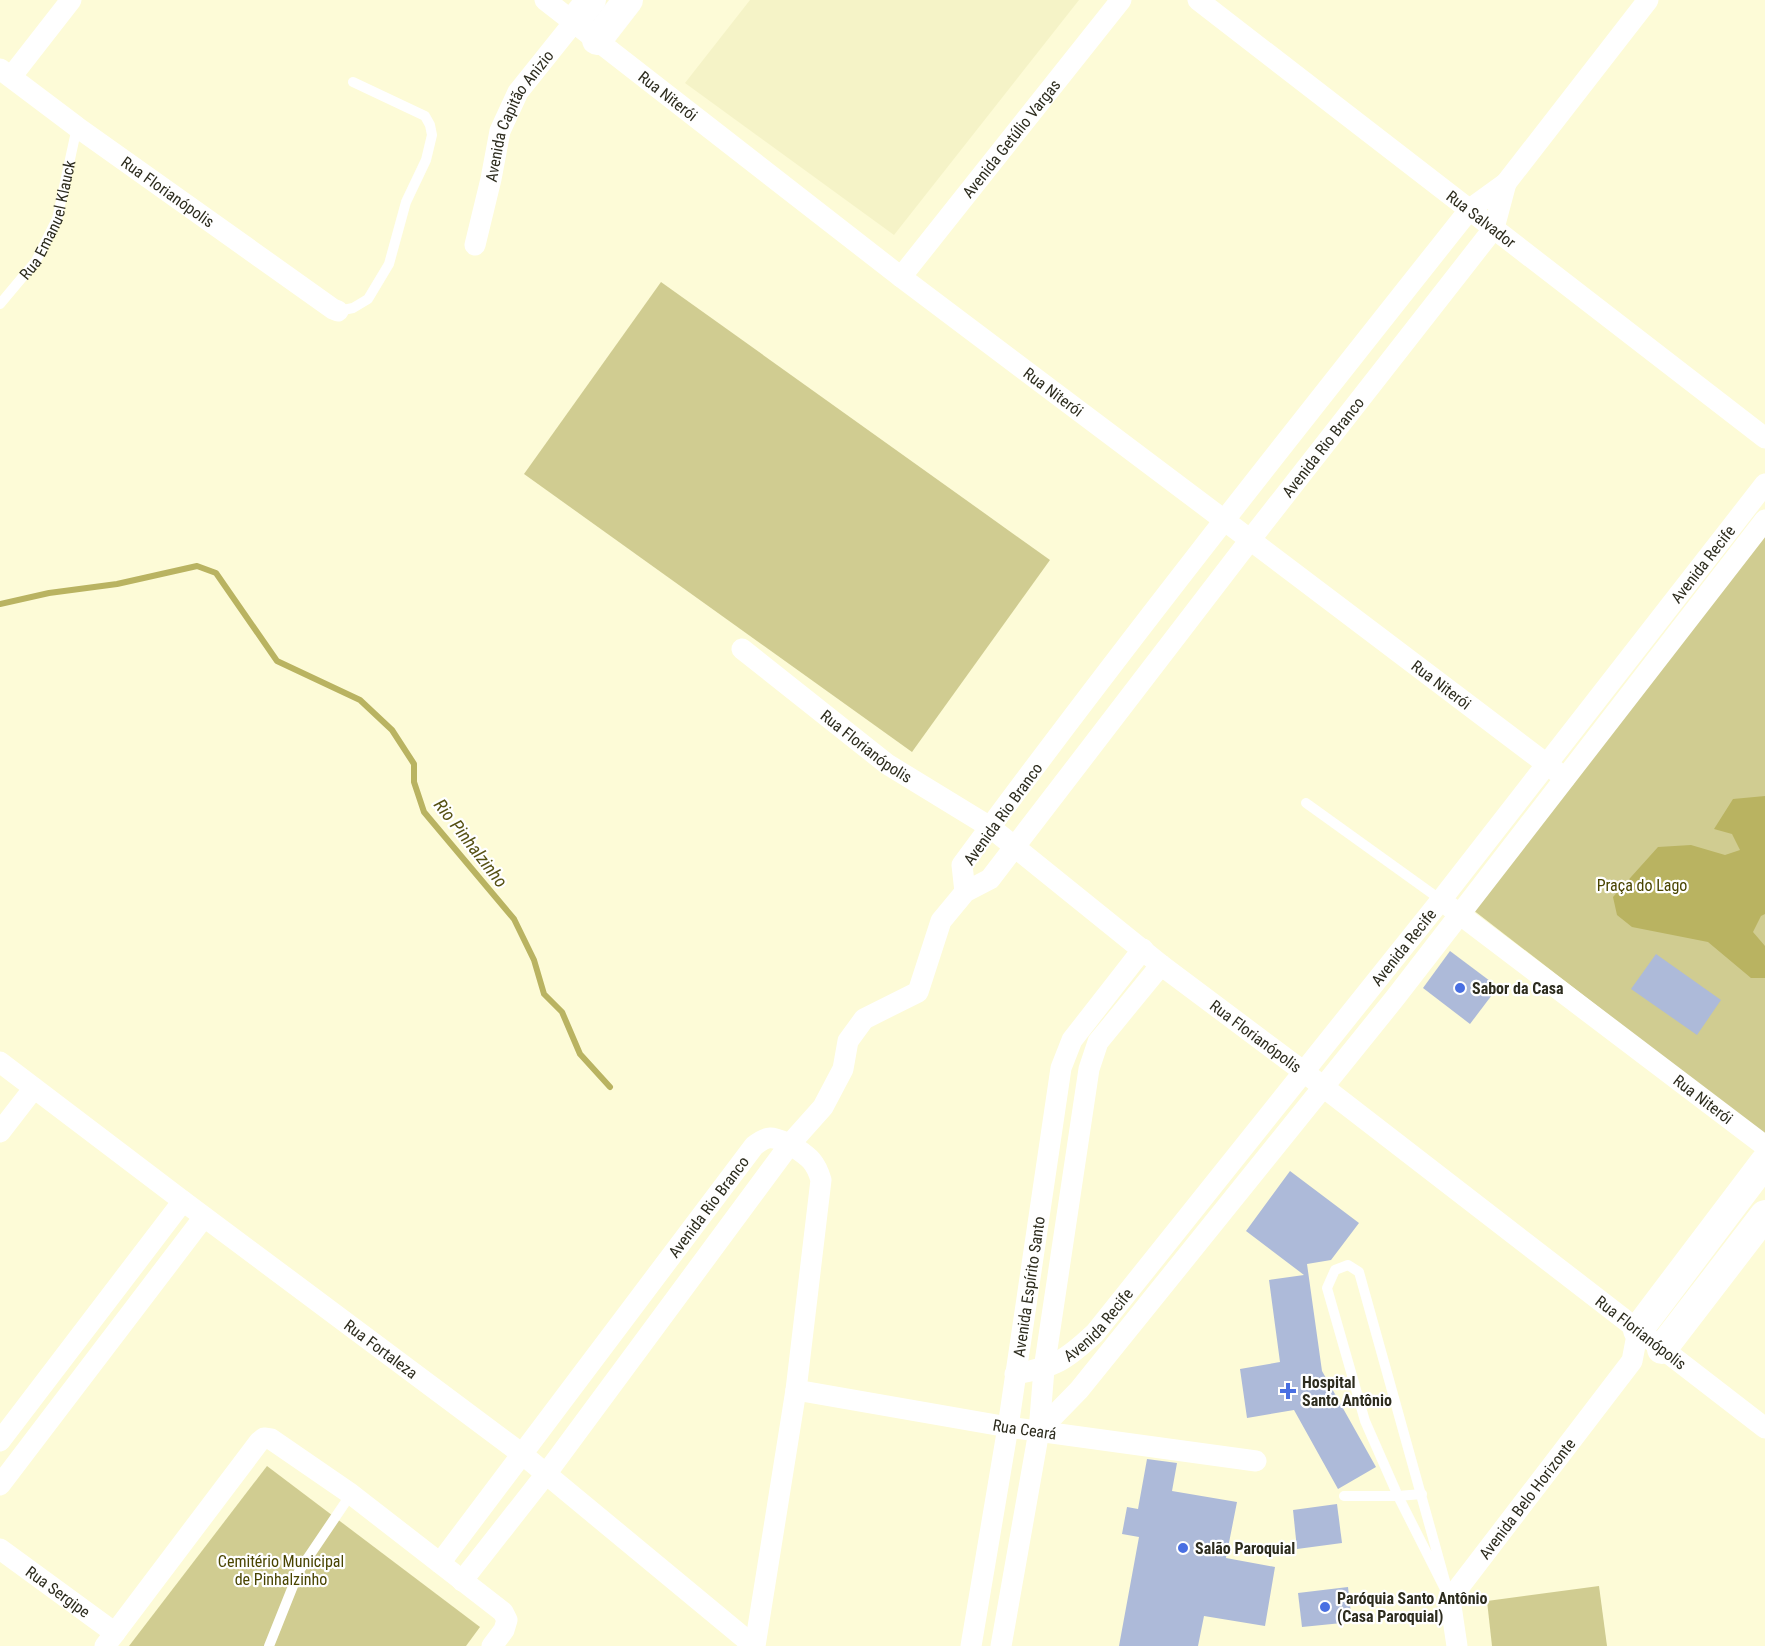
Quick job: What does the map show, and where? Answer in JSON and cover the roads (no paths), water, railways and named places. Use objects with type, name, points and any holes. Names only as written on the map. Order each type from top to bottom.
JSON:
[{"type":"street","points":[[5,73],[71,0]]},
{"type":"street","name":"Rua Niterói","points":[[545,0],[587,21],[901,277],[1565,778]]},
{"type":"street","name":"Avenida Capitão Anizio","points":[[476,245],[500,131],[518,92],[587,21],[628,0]]},
{"type":"street","name":"Avenida Getúlio Vargas","points":[[901,277],[1121,0]]},
{"type":"street","name":"Rua Salvador","points":[[1198,0],[1765,438]]},
{"type":"street","name":"Avenida Rio Branco","points":[[1506,183],[1494,228],[1250,540],[990,879],[964,892],[962,865],[1224,519],[1470,209],[1506,183],[1648,0]]},
{"type":"street","name":"Rua Florianópolis","points":[[5,73],[77,127],[338,311]]},
{"type":"street","points":[[1392,308],[1417,327]]},
{"type":"street","points":[[1316,405],[1341,424]]},
{"type":"street","name":"Avenida Recife","points":[[1015,1374],[1044,1369],[1071,1355],[1095,1333],[1441,900],[1765,483]]},
{"type":"street","name":"Avenida Recife","points":[[1039,1431],[1079,1390],[1395,998],[1765,520]]},
{"type":"street","points":[[1678,595],[1696,609]]},
{"type":"street","name":"Rua Florianópolis","points":[[742,649],[887,764],[990,827],[1161,965],[1324,1087],[1765,1428]]},
{"type":"street","points":[[1112,666],[1138,686]]},
{"type":"street","points":[[1057,739],[1083,758]]},
{"type":"street","points":[[754,1646],[796,1390],[821,1180],[817,1166],[790,1144],[823,1107],[843,1069],[848,1041],[864,1019],[918,992],[941,921],[964,892]]},
{"type":"street","name":"Rua Niterói","points":[[1441,900],[1765,1146]]},
{"type":"street","name":"Avenida Espírito Santo","points":[[971,1646],[1008,1427],[1061,1068],[1072,1040],[1143,949]]},
{"type":"street","name":"Avenida Espírito Santo","points":[[1001,1646],[1039,1431],[1044,1369],[1089,1068],[1098,1042],[1161,965]]},
{"type":"street","points":[[1375,981],[1395,998]]},
{"type":"street","name":"Rua Fortaleza","points":[[0,1062],[522,1454],[754,1646]]},
{"type":"street","points":[[0,1132],[34,1088]]},
{"type":"street","name":"Avenida Rio Branco","points":[[440,1563],[754,1146],[763,1139],[774,1137],[790,1144],[546,1474],[462,1581]]},
{"type":"street","name":"Avenida Belo Horizonte","points":[[1450,1599],[1632,1361],[1638,1330],[1765,1162]]},
{"type":"street","points":[[1217,1181],[1235,1197]]},
{"type":"street","points":[[0,1441],[183,1201]]},
{"type":"street","points":[[1632,1361],[1662,1349],[1765,1215]]},
{"type":"street","points":[[0,1485],[204,1217]]},
{"type":"street","points":[[652,1282],[676,1299]]},
{"type":"street","points":[[94,1318],[116,1334]]},
{"type":"street","points":[[593,1360],[616,1379]]},
{"type":"street","points":[[41,1387],[63,1403]]},
{"type":"street","name":"Rua Ceará","points":[[796,1390],[1008,1427],[1256,1461]]},
{"type":"street","points":[[110,1639],[264,1438],[271,1439],[351,1494],[503,1612],[507,1620],[498,1638]]},
{"type":"street","name":"Rua Sergipe","points":[[0,1549],[110,1639]]},
{"type":"street","points":[[983,1575],[1012,1579]]},
{"type":"street","points":[[1450,1599],[1457,1646]]},
{"type":"lane","points":[[338,311],[353,308],[368,299],[389,264],[406,202],[426,160],[432,135],[425,116],[353,82]]},
{"type":"lane","name":"Rua Emanuel Klauck","points":[[0,304],[36,261],[57,219],[77,127]]},
{"type":"lane","points":[[1306,803],[1441,900]]},
{"type":"lane","points":[[1348,1265],[1359,1272],[1450,1599],[1398,1497],[1365,1421],[1327,1288],[1335,1270],[1348,1265]]},
{"type":"lane","points":[[269,1646],[299,1571],[351,1494]]},
{"type":"lane","points":[[1344,1496],[1398,1497],[1422,1494]]},
{"type":"waterway","name":"Rio Pinhalzinho","points":[[0,604],[49,593],[117,584],[197,566],[216,573],[277,661],[360,700],[392,730],[414,764],[414,782],[424,812],[514,919],[534,960],[544,994],[562,1012],[580,1054],[610,1087]]},
{"type":"place","name":"Sabor da Casa","points":[[1460,988]]},
{"type":"place","name":"Hospital Santo Antônio","points":[[1288,1391]]},
{"type":"place","name":"Salão Paroquial","points":[[1183,1548]]},
{"type":"place","name":"Paróquia Santo Antônio (Casa Paroquial)","points":[[1325,1607]]},
{"type":"park label","name":"Praça do Lago","points":[[1642,885]]},
{"type":"park label","name":"Cemitério Municipal de Pinhalzinho","points":[[281,1570]]}]
